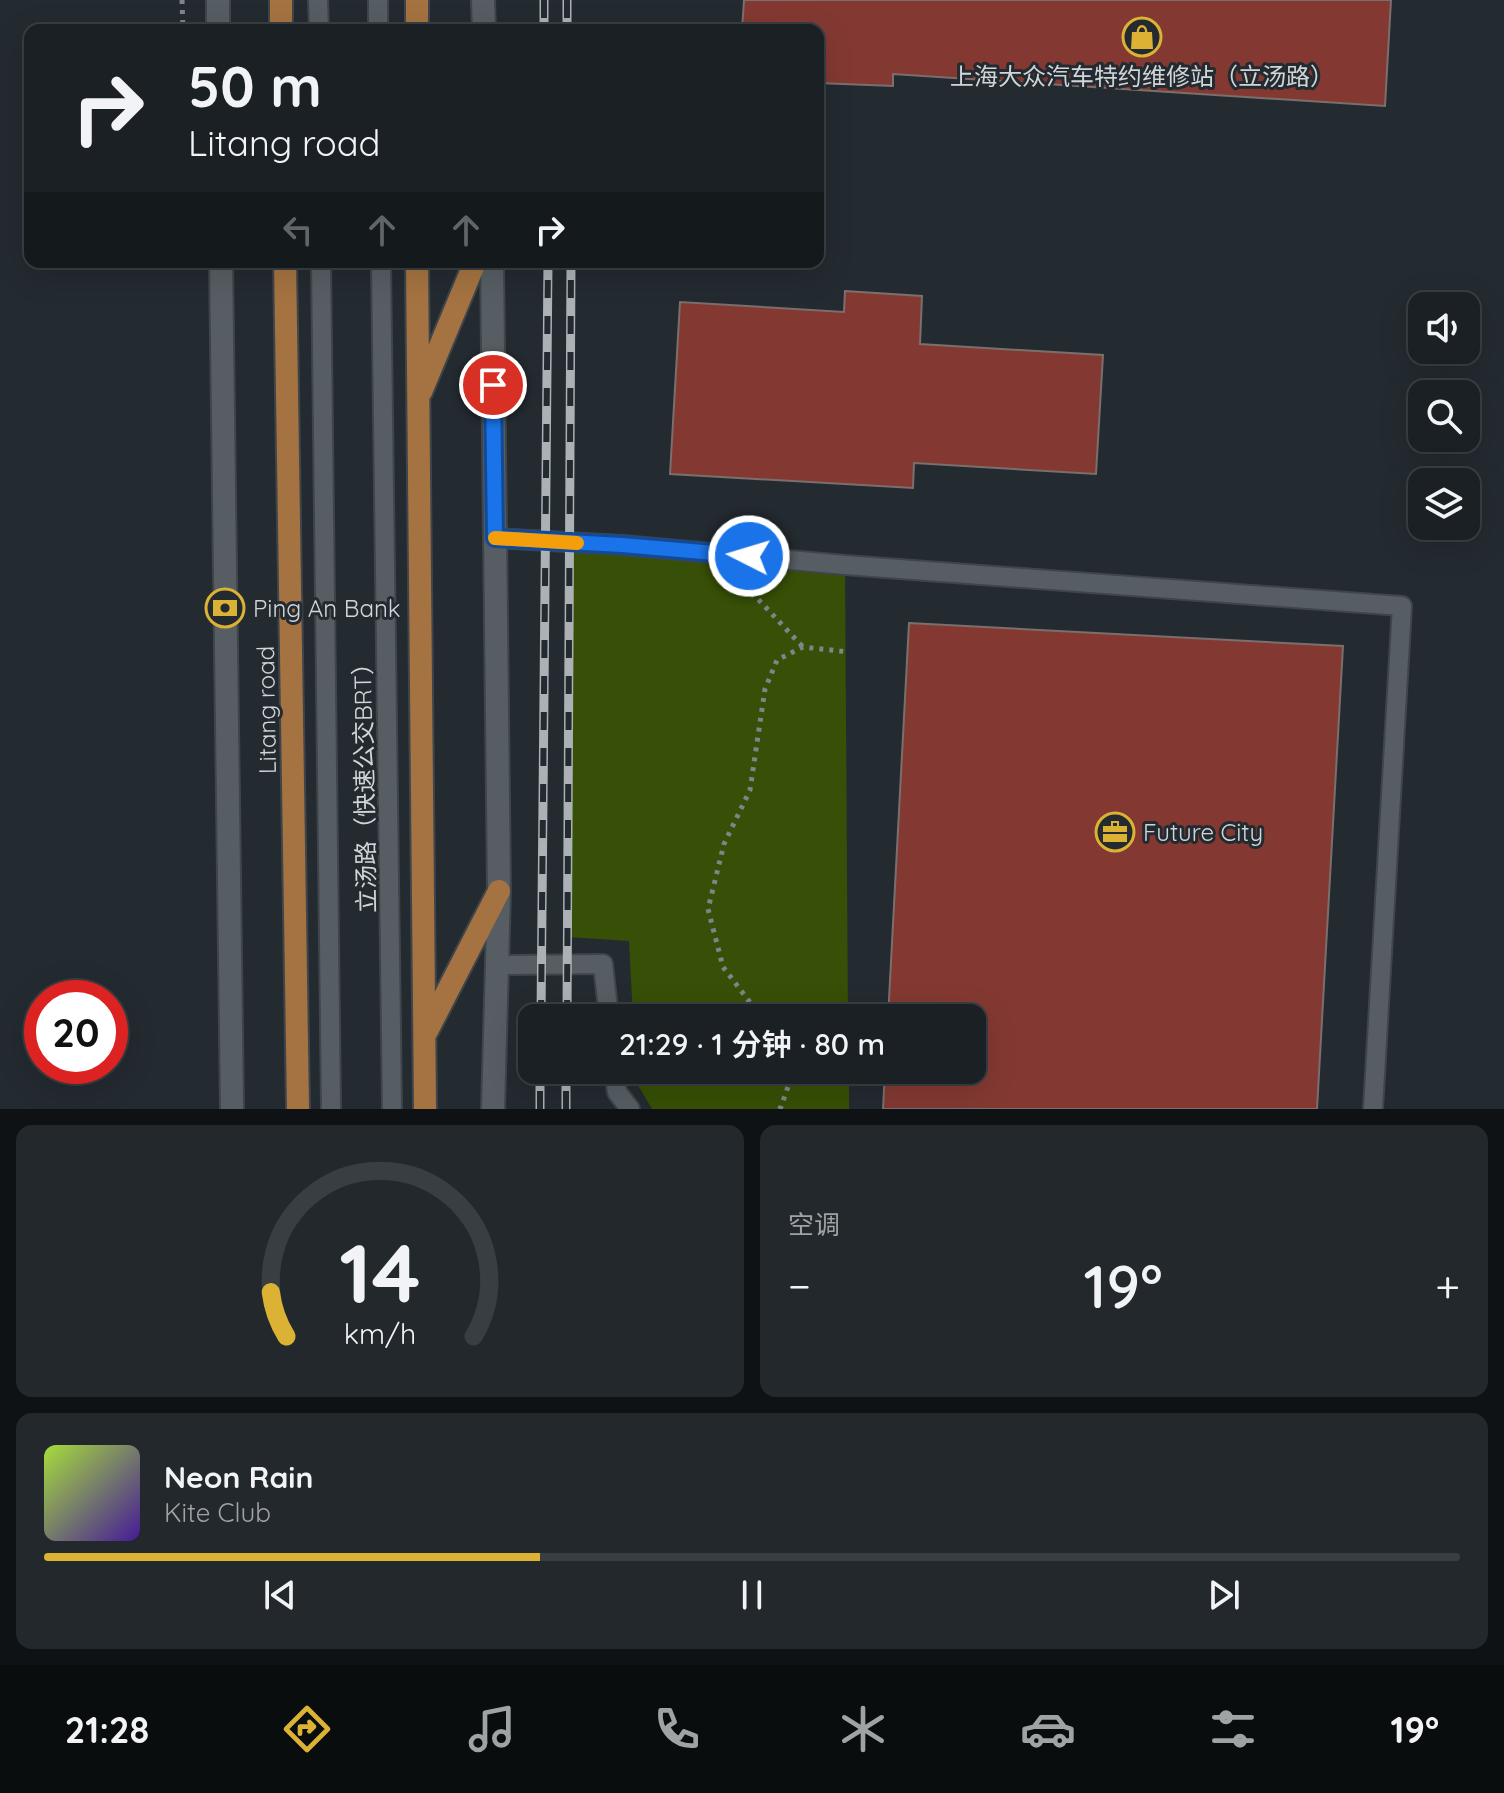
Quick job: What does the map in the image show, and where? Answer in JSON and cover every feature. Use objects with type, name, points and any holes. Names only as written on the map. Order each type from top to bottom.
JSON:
[{"type":"main road","points":[[281,0],[281,24]]},
{"type":"main road","name":"Litang road","points":[[285,268],[298,1109]]},
{"type":"main road","points":[[417,268],[425,1109]]},
{"type":"main road","points":[[417,400],[472,268]]},
{"type":"main road","points":[[425,1036],[499,891]]},
{"type":"street","points":[[218,0],[218,24]]},
{"type":"street","points":[[483,0],[484,24]]},
{"type":"street","name":"Litang road","points":[[221,268],[232,1109]]},
{"type":"street","points":[[492,268],[499,891],[493,1109]]},
{"type":"lane","points":[[318,0],[319,24]]},
{"type":"lane","points":[[378,0],[378,24]]},
{"type":"lane","name":"立汤路（快速公交BRT）","points":[[321,268],[331,1109]]},
{"type":"lane","name":"立汤路（快速公交BRT）","points":[[381,268],[392,1109]]},
{"type":"lane","points":[[495,538],[622,545],[845,565],[1402,606],[1373,1109]]},
{"type":"lane","points":[[497,965],[603,964],[607,1004]]},
{"type":"lane","points":[[616,1084],[617,1092],[630,1109]]},
{"type":"path","points":[[182,0],[183,24]]},
{"type":"path","points":[[751,1004],[723,967],[708,909],[724,844],[750,790],[765,689],[777,660],[803,647],[849,652]]},
{"type":"path","points":[[779,1109],[789,1084]]},
{"type":"green space","points":[[570,540],[845,565],[848,1004],[632,1004],[629,941],[567,937]]},
{"type":"green space","points":[[637,1084],[849,1084],[849,1109],[652,1109]]},
{"type":"building","name":"上海大众汽车特约维修站（立汤路）","points":[[744,0],[1391,0],[1385,106],[893,74],[893,86],[824,83],[824,24],[742,24]]},
{"type":"building","points":[[845,291],[922,296],[920,344],[1103,355],[1096,474],[914,463],[913,488],[670,474],[680,302],[844,312]]},
{"type":"building","name":"Future City","points":[[909,623],[1343,646],[1317,1109],[883,1109],[884,1084],[986,1084],[986,1004],[889,1004]]},
{"type":"railway","points":[[544,0],[544,24]]},
{"type":"railway","points":[[567,0],[567,24]]},
{"type":"railway","points":[[541,1004],[548,268]]},
{"type":"railway","points":[[567,1004],[571,268]]},
{"type":"railway","points":[[540,1084],[540,1109]]},
{"type":"railway","points":[[566,1084],[566,1109]]},
{"type":"slow traffic","points":[[495,538],[577,543]]},
{"type":"place","name":"上海大众汽车特约维修站（立汤路）","points":[[1142,37]]},
{"type":"place","name":"Ping An Bank","points":[[225,608]]},
{"type":"place","name":"Future City","points":[[1115,832]]},
{"type":"route","points":[[493,385],[495,538],[749,556]]}]
